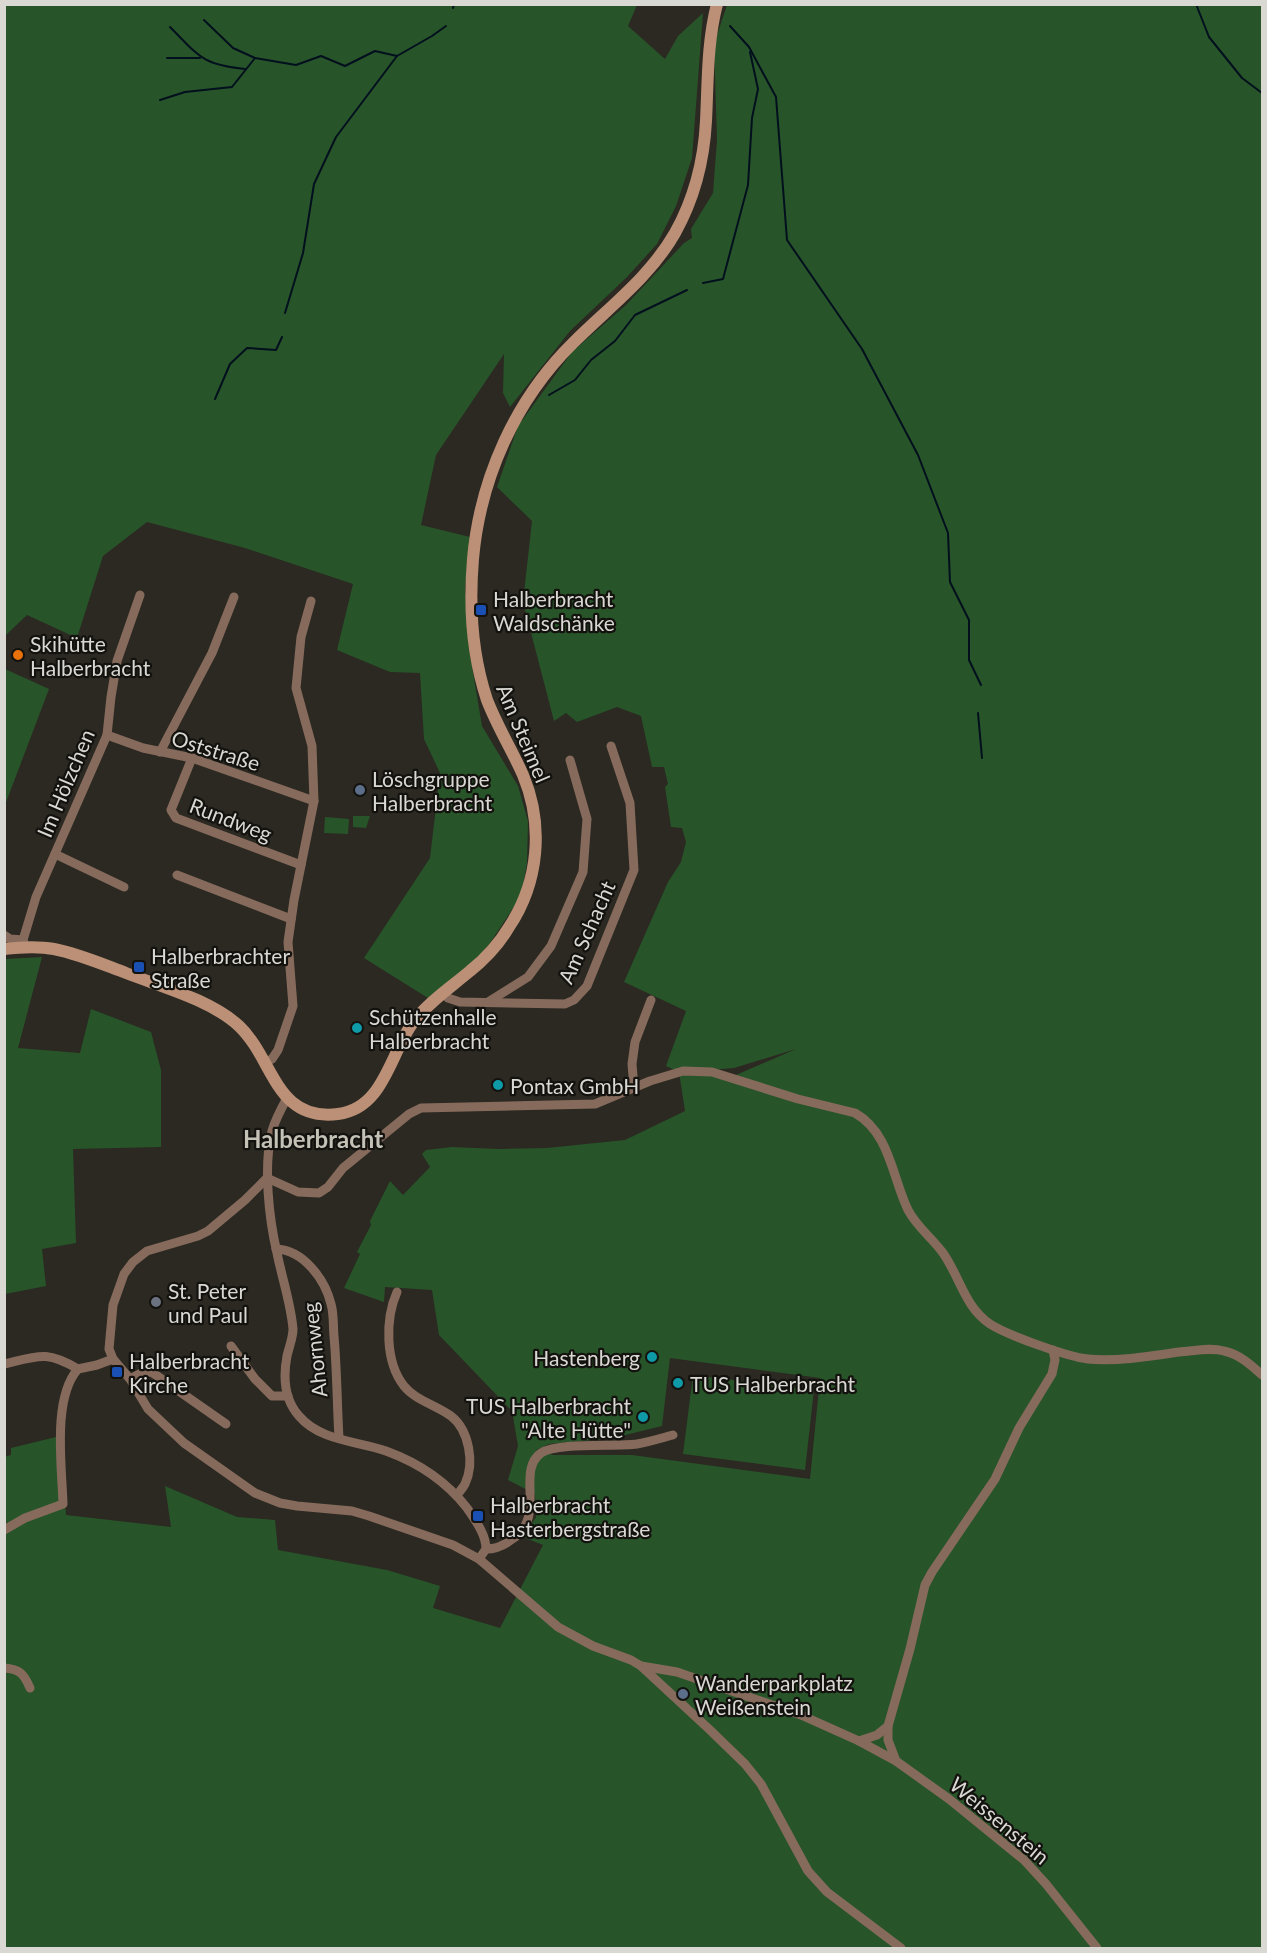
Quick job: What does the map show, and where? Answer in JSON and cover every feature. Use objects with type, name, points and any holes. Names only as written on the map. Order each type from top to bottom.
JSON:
[{"type":"main road","name":"Am Steimel","points":[[287,1098],[300,1107],[325,1114],[346,1112],[357,1108],[374,1094],[413,1022],[443,993],[478,965],[498,943],[520,909],[530,885],[536,839],[532,804],[522,772],[487,698],[477,662],[471,607],[473,554],[480,509],[501,448],[532,393],[561,355],[644,276],[678,227],[694,188],[704,147],[708,49],[717,4]]},
{"type":"main road","points":[[4,949],[25,943],[72,953],[187,996],[218,1011],[238,1025],[250,1039],[278,1088],[287,1098]]},
{"type":"street","name":"Im Hölzchen","points":[[25,943],[36,897],[107,735],[117,661],[140,595]]},
{"type":"street","points":[[160,752],[212,653],[234,597]]},
{"type":"street","points":[[264,1063],[272,1059],[278,1050],[292,1006],[288,942],[314,801],[312,746],[296,688],[301,637],[311,601]]},
{"type":"street","name":"Oststraße","points":[[107,735],[143,748],[192,758],[314,801]]},
{"type":"street","name":"Am Schacht","points":[[443,993],[454,1001],[565,1004],[574,1000],[587,986],[634,870],[630,803],[611,746]]},
{"type":"street","name":"Rundweg","points":[[192,758],[171,810],[176,818],[301,865]]},
{"type":"street","points":[[488,1002],[528,977],[546,954],[583,872],[587,819],[570,760]]},
{"type":"street","points":[[55,855],[124,887]]},
{"type":"street","points":[[177,875],[291,918]]},
{"type":"street","points":[[4,935],[25,943]]},
{"type":"street","points":[[634,1088],[632,1064],[635,1042],[651,1000]]},
{"type":"street","points":[[267,1178],[298,1192],[319,1193],[362,1153],[410,1114],[421,1108],[595,1104],[683,1071],[712,1072],[798,1099],[855,1113],[863,1118],[880,1139],[910,1213],[946,1257],[965,1297],[989,1323],[1053,1350],[1090,1360],[1147,1357],[1205,1349],[1223,1350],[1240,1357],[1263,1375]]},
{"type":"street","points":[[287,1098],[271,1134],[267,1178],[276,1250],[293,1332],[284,1380],[288,1396],[295,1411],[308,1425],[339,1438],[385,1451],[436,1476],[457,1495],[484,1536],[486,1549],[479,1559]]},
{"type":"street","points":[[267,1178],[245,1200],[203,1234],[155,1248],[133,1262],[121,1280],[113,1305],[108,1345],[113,1359],[130,1379],[148,1409],[172,1433],[255,1493],[273,1501],[297,1506],[369,1516],[453,1545],[479,1559],[558,1627],[593,1646],[641,1666],[745,1764],[761,1784],[808,1871],[827,1892],[902,1948]]},
{"type":"street","name":"Ahornweg","points":[[276,1250],[294,1254],[319,1276],[324,1283],[332,1306],[339,1438]]},
{"type":"street","points":[[397,1292],[390,1307],[390,1355],[400,1379],[405,1387],[415,1395],[450,1415],[464,1432],[470,1454],[469,1468],[465,1484],[457,1495]]},
{"type":"street","points":[[231,1346],[255,1379],[272,1396],[288,1396]]},
{"type":"street","points":[[896,1761],[888,1740],[888,1726],[925,1585],[995,1479],[1019,1428],[1055,1367],[1053,1350]]},
{"type":"street","points":[[4,1364],[42,1355],[60,1359],[78,1369],[113,1359]]},
{"type":"street","points":[[4,1530],[25,1518],[63,1504],[62,1400],[70,1380],[78,1369]]},
{"type":"street","points":[[130,1379],[141,1372],[148,1371],[226,1424]]},
{"type":"street","points":[[486,1549],[495,1549],[521,1534],[526,1527],[530,1518],[529,1489],[532,1471],[536,1458],[541,1453],[557,1448],[637,1444],[673,1435]]},
{"type":"street","name":"Weissenstein","points":[[641,1666],[677,1672],[801,1715],[859,1741],[896,1761],[1024,1860],[1046,1884],[1095,1947]]},
{"type":"street","points":[[4,1668],[18,1669],[22,1672],[30,1688]]},
{"type":"street","points":[[859,1741],[877,1735],[888,1726]]},
{"type":"green space","points":[[5,5],[637,5],[628,26],[665,59],[678,36],[703,13],[692,158],[676,206],[657,244],[627,277],[570,331],[510,407],[503,393],[504,354],[436,455],[421,525],[470,537],[465,589],[470,655],[482,726],[518,786],[528,821],[527,863],[521,896],[488,946],[474,961],[428,998],[364,958],[430,858],[440,773],[424,739],[420,673],[390,672],[337,650],[353,584],[245,548],[147,522],[103,556],[77,638],[27,615],[5,636]]},
{"type":"green space","points":[[727,5],[1262,5],[1262,1948],[5,1948],[4,1457],[11,1455],[11,1448],[60,1436],[66,1515],[171,1527],[165,1486],[237,1517],[275,1520],[278,1550],[387,1570],[440,1586],[433,1608],[500,1628],[543,1545],[523,1537],[536,1517],[535,1494],[508,1480],[518,1446],[512,1411],[439,1335],[432,1290],[385,1287],[384,1302],[344,1288],[360,1254],[357,1252],[371,1225],[370,1221],[390,1181],[403,1195],[430,1167],[422,1154],[426,1150],[452,1147],[547,1148],[625,1140],[685,1111],[679,1072],[666,1066],[686,1011],[624,982],[668,882],[681,862],[686,842],[682,828],[671,827],[665,787],[668,784],[664,767],[652,767],[641,716],[617,707],[577,722],[566,713],[554,721],[523,602],[532,521],[497,487],[518,426],[572,352],[626,305],[684,243],[692,238],[691,229],[713,193],[717,140],[714,44]],"holes":[[[796,1049],[736,1075],[699,1071],[734,1068]],[[670,1358],[820,1378],[810,1479],[632,1455],[553,1455],[536,1450],[549,1444],[613,1438],[662,1426]]]},
{"type":"green space","points":[[5,669],[49,689],[5,805]]},
{"type":"green space","points":[[353,816],[370,816],[366,828],[353,827]]},
{"type":"green space","points":[[325,817],[349,819],[348,834],[324,833]]},
{"type":"green space","points":[[42,957],[18,1048],[80,1053],[91,1009],[151,1032],[161,1070],[161,1147],[73,1149],[76,1243],[42,1249],[46,1286],[5,1294],[5,959]]},
{"type":"green space","points":[[693,1375],[814,1390],[805,1470],[683,1454]]},
{"type":"waterway","points":[[453,8],[454,4]]},
{"type":"waterway","points":[[1196,4],[1209,37],[1242,78],[1262,93]]},
{"type":"waterway","points":[[204,20],[233,48],[255,58]]},
{"type":"waterway","points":[[285,313],[303,253],[314,184],[336,137],[397,56],[446,26]]},
{"type":"waterway","points":[[730,26],[749,47],[776,97],[787,240],[862,349],[918,455],[948,533],[950,582],[969,620],[969,660],[981,685]]},
{"type":"waterway","points":[[170,27],[195,52],[210,62],[245,69]]},
{"type":"waterway","points":[[160,100],[185,92],[232,87],[255,58],[296,65],[321,56],[345,66],[375,51],[397,56]]},
{"type":"waterway","points":[[703,283],[723,279],[748,185],[752,118],[758,89],[750,52]]},
{"type":"waterway","points":[[167,58],[200,58]]},
{"type":"waterway","points":[[549,395],[575,380],[591,360],[615,341],[635,315],[687,290]]},
{"type":"waterway","points":[[215,399],[230,364],[247,348],[276,350],[282,337]]},
{"type":"waterway","points":[[978,713],[982,758]]},
{"type":"place","name":"Halberbracht Waldschänke","points":[[481,610]]},
{"type":"place","name":"Skihütte Halberbracht","points":[[18,655]]},
{"type":"place","name":"Löschgruppe Halberbracht","points":[[360,790]]},
{"type":"place","name":"Halberbrachter Straße","points":[[139,967]]},
{"type":"place","name":"Schützenhalle Halberbracht","points":[[357,1028]]},
{"type":"place","name":"Pontax GmbH","points":[[498,1085]]},
{"type":"place","name":"St. Peter und Paul","points":[[156,1302]]},
{"type":"place","name":"Hastenberg","points":[[652,1357]]},
{"type":"place","name":"Halberbracht Kirche","points":[[117,1372]]},
{"type":"place","name":"TUS Halberbracht","points":[[678,1383]]},
{"type":"place","name":"TUS Halberbracht \"Alte Hütte\"","points":[[643,1417]]},
{"type":"place","name":"Halberbracht Hasterbergstraße","points":[[478,1516]]},
{"type":"place","name":"Wanderparkplatz Weißenstein","points":[[683,1694]]},
{"type":"district","name":"Halberbracht","points":[[313,1138]]}]
